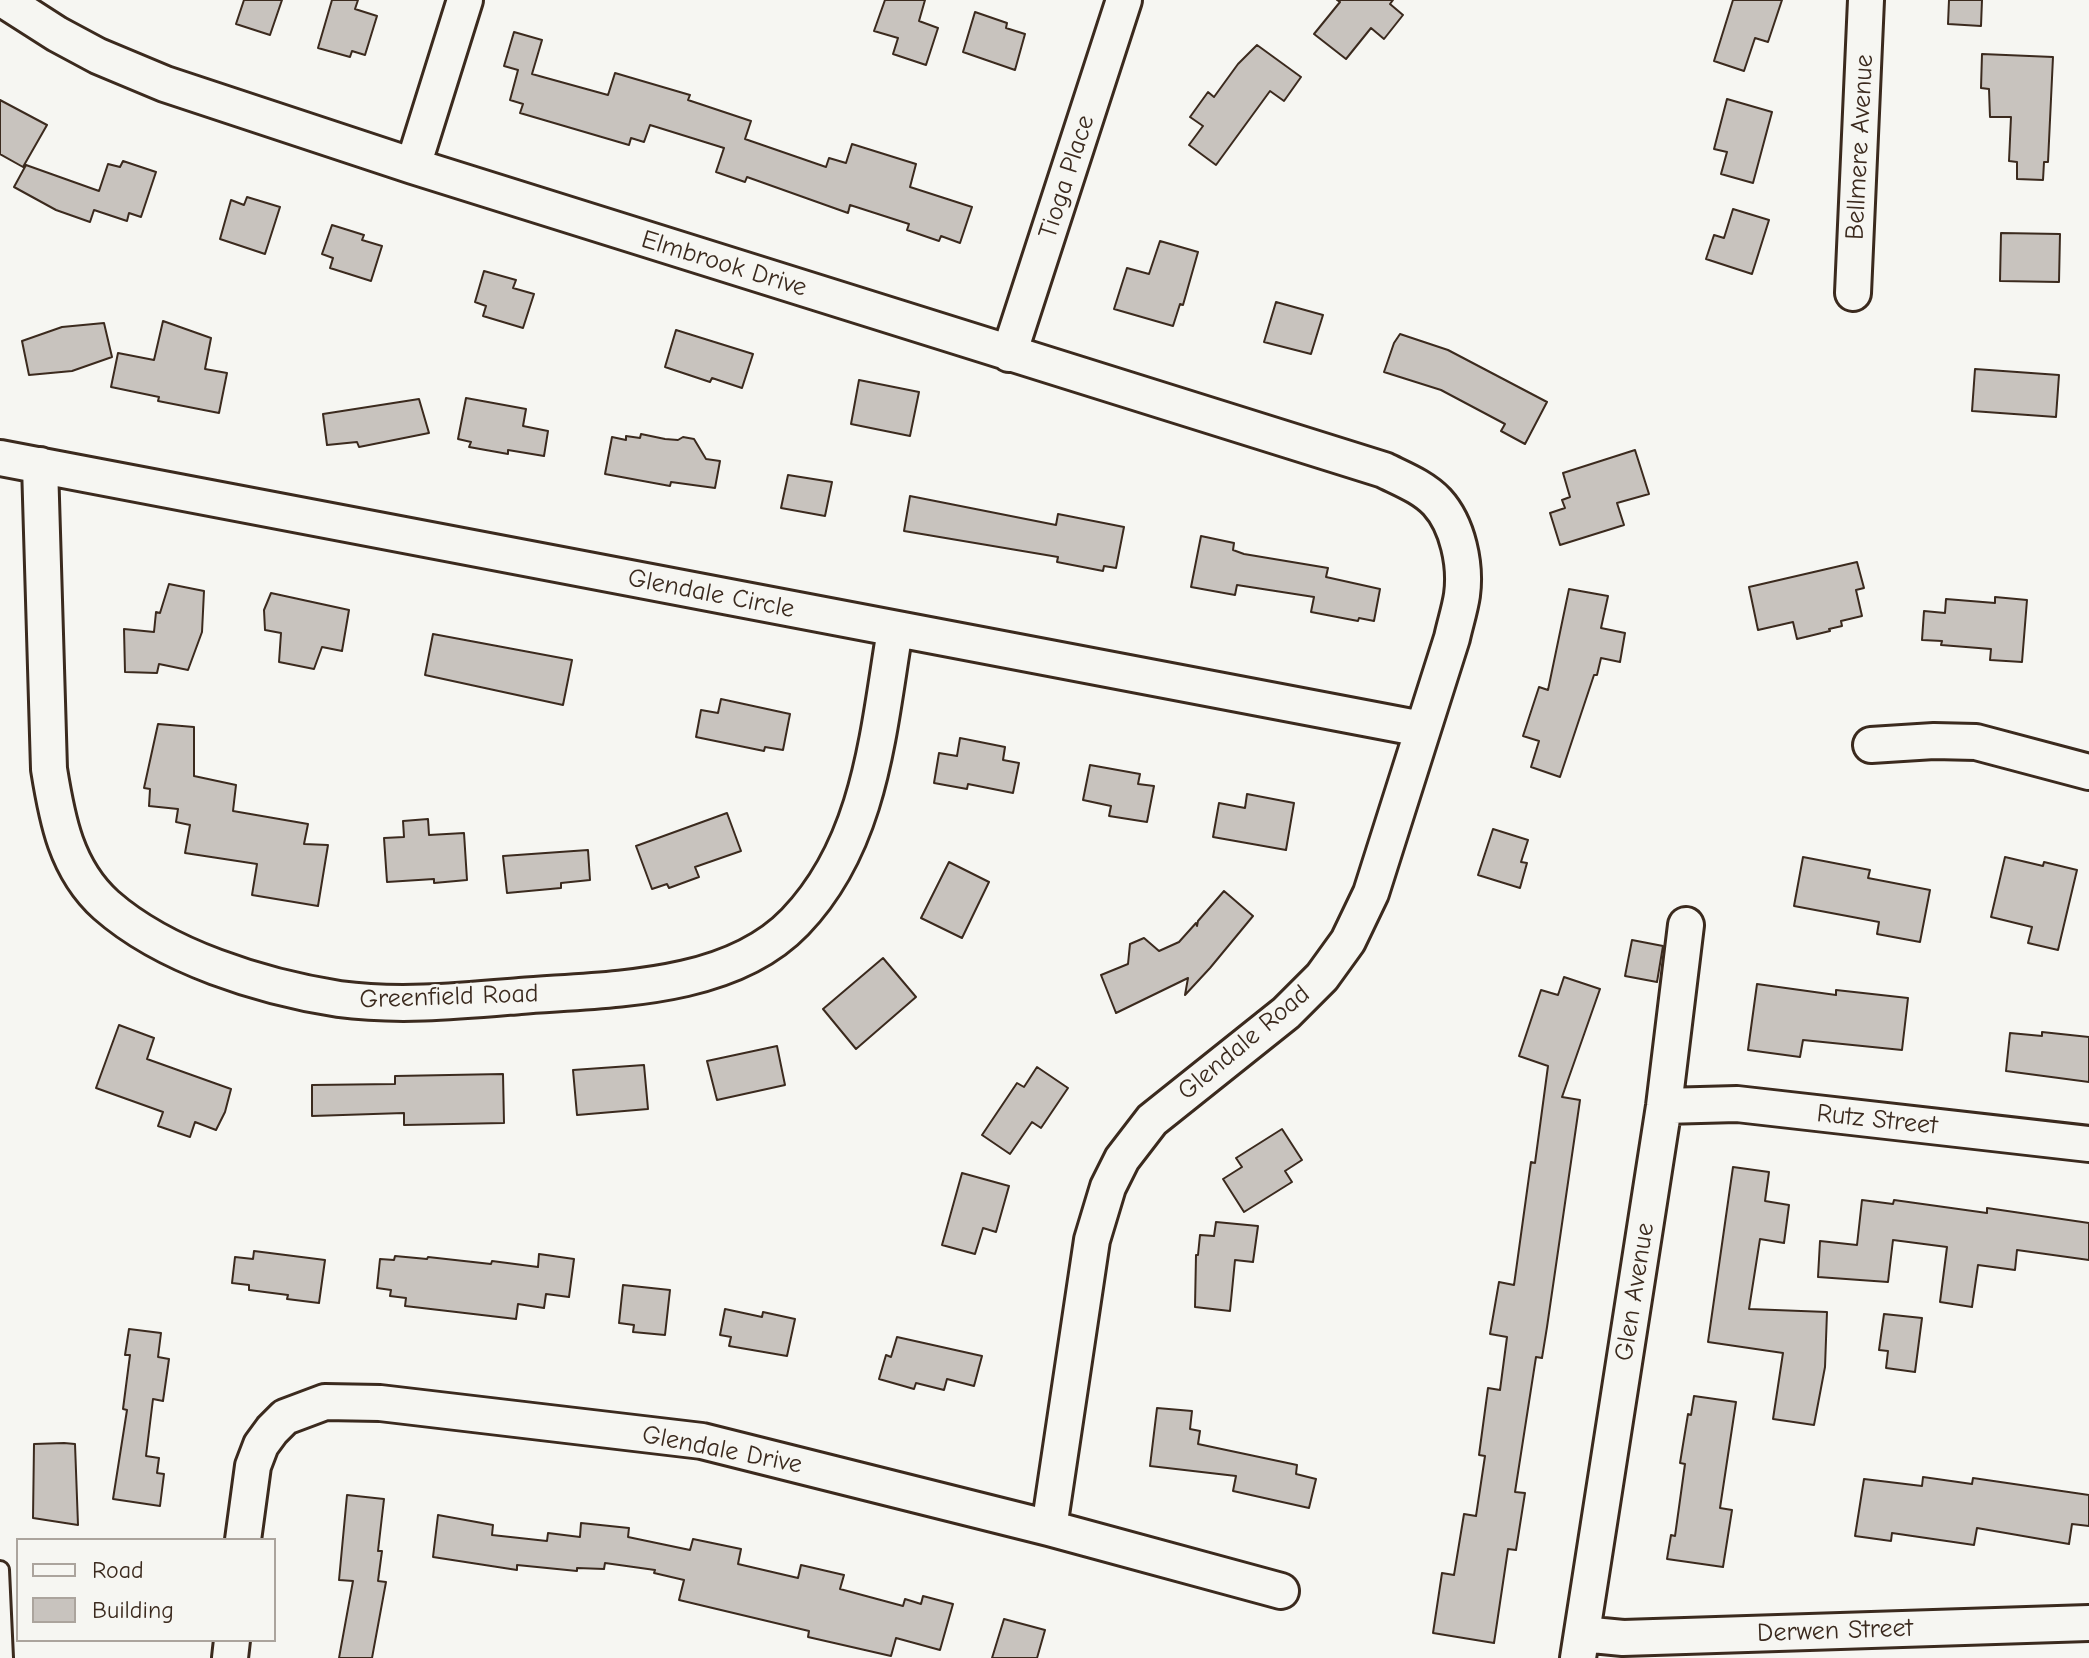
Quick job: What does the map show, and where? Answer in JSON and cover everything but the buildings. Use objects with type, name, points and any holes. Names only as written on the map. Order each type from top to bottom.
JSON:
[{"type":"street","name":"Elmbrook Drive","points":[[4,0],[98,56],[165,84],[413,166],[1384,470],[1417,486],[1436,500],[1447,515]]},
{"type":"street","points":[[413,166],[465,0]]},
{"type":"street","name":"Tioga Place","points":[[1009,354],[1124,0]]},
{"type":"street","name":"Bellmere Avenue","points":[[1853,293],[1866,0]]},
{"type":"street","name":"Glendale Circle","points":[[0,458],[1422,729]]},
{"type":"street","name":"Greenfield Road","points":[[40,465],[49,769],[56,818],[80,876],[104,903],[130,924],[209,964],[339,999],[385,1003],[451,1002],[644,986],[724,966],[757,950],[794,923],[848,843],[863,805],[874,756],[895,630]]},
{"type":"street","name":"Glendale Road","points":[[1049,1528],[1092,1240],[1108,1187],[1122,1159],[1152,1120],[1286,1013],[1322,977],[1348,941],[1371,893],[1452,638],[1462,595],[1462,564],[1447,515]]},
{"type":"street","points":[[1871,745],[1976,742],[2089,772]]},
{"type":"street","name":"Glen Avenue","points":[[1580,1646],[1664,1106],[1686,925]]},
{"type":"street","name":"Rutz Street","points":[[1664,1106],[1737,1104],[2089,1144]]},
{"type":"street","name":"Glendale Drive","points":[[243,1538],[253,1466],[261,1445],[285,1417],[325,1402],[380,1403],[702,1441],[1049,1528],[1281,1591]]},
{"type":"street","name":"Derwen Street","points":[[1580,1646],[1623,1638],[2089,1623]]},
{"type":"lane","points":[[0,1570],[4,1658]]}]
